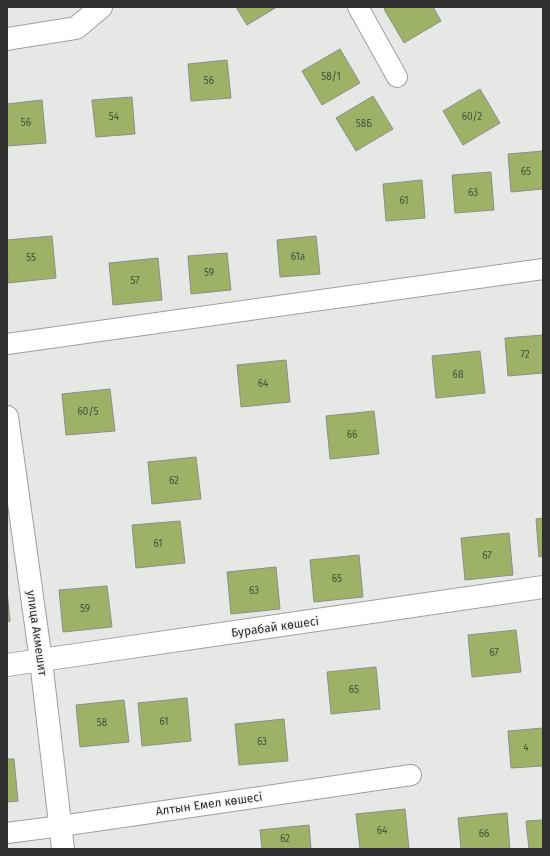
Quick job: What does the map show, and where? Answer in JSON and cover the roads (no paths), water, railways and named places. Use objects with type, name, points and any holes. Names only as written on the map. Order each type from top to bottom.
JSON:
[{"type":"street","points":[[7,38],[76,28],[101,7]]},
{"type":"street","points":[[358,7],[397,77]]},
{"type":"street","points":[[7,344],[543,269]]},
{"type":"street","name":"улица Акмешит","points":[[7,417],[42,661],[63,849]]},
{"type":"street","name":"Бурабай көшесі","points":[[7,665],[543,587]]},
{"type":"street","name":"Алтын Емел көшесі","points":[[7,832],[61,826],[411,775]]}]
